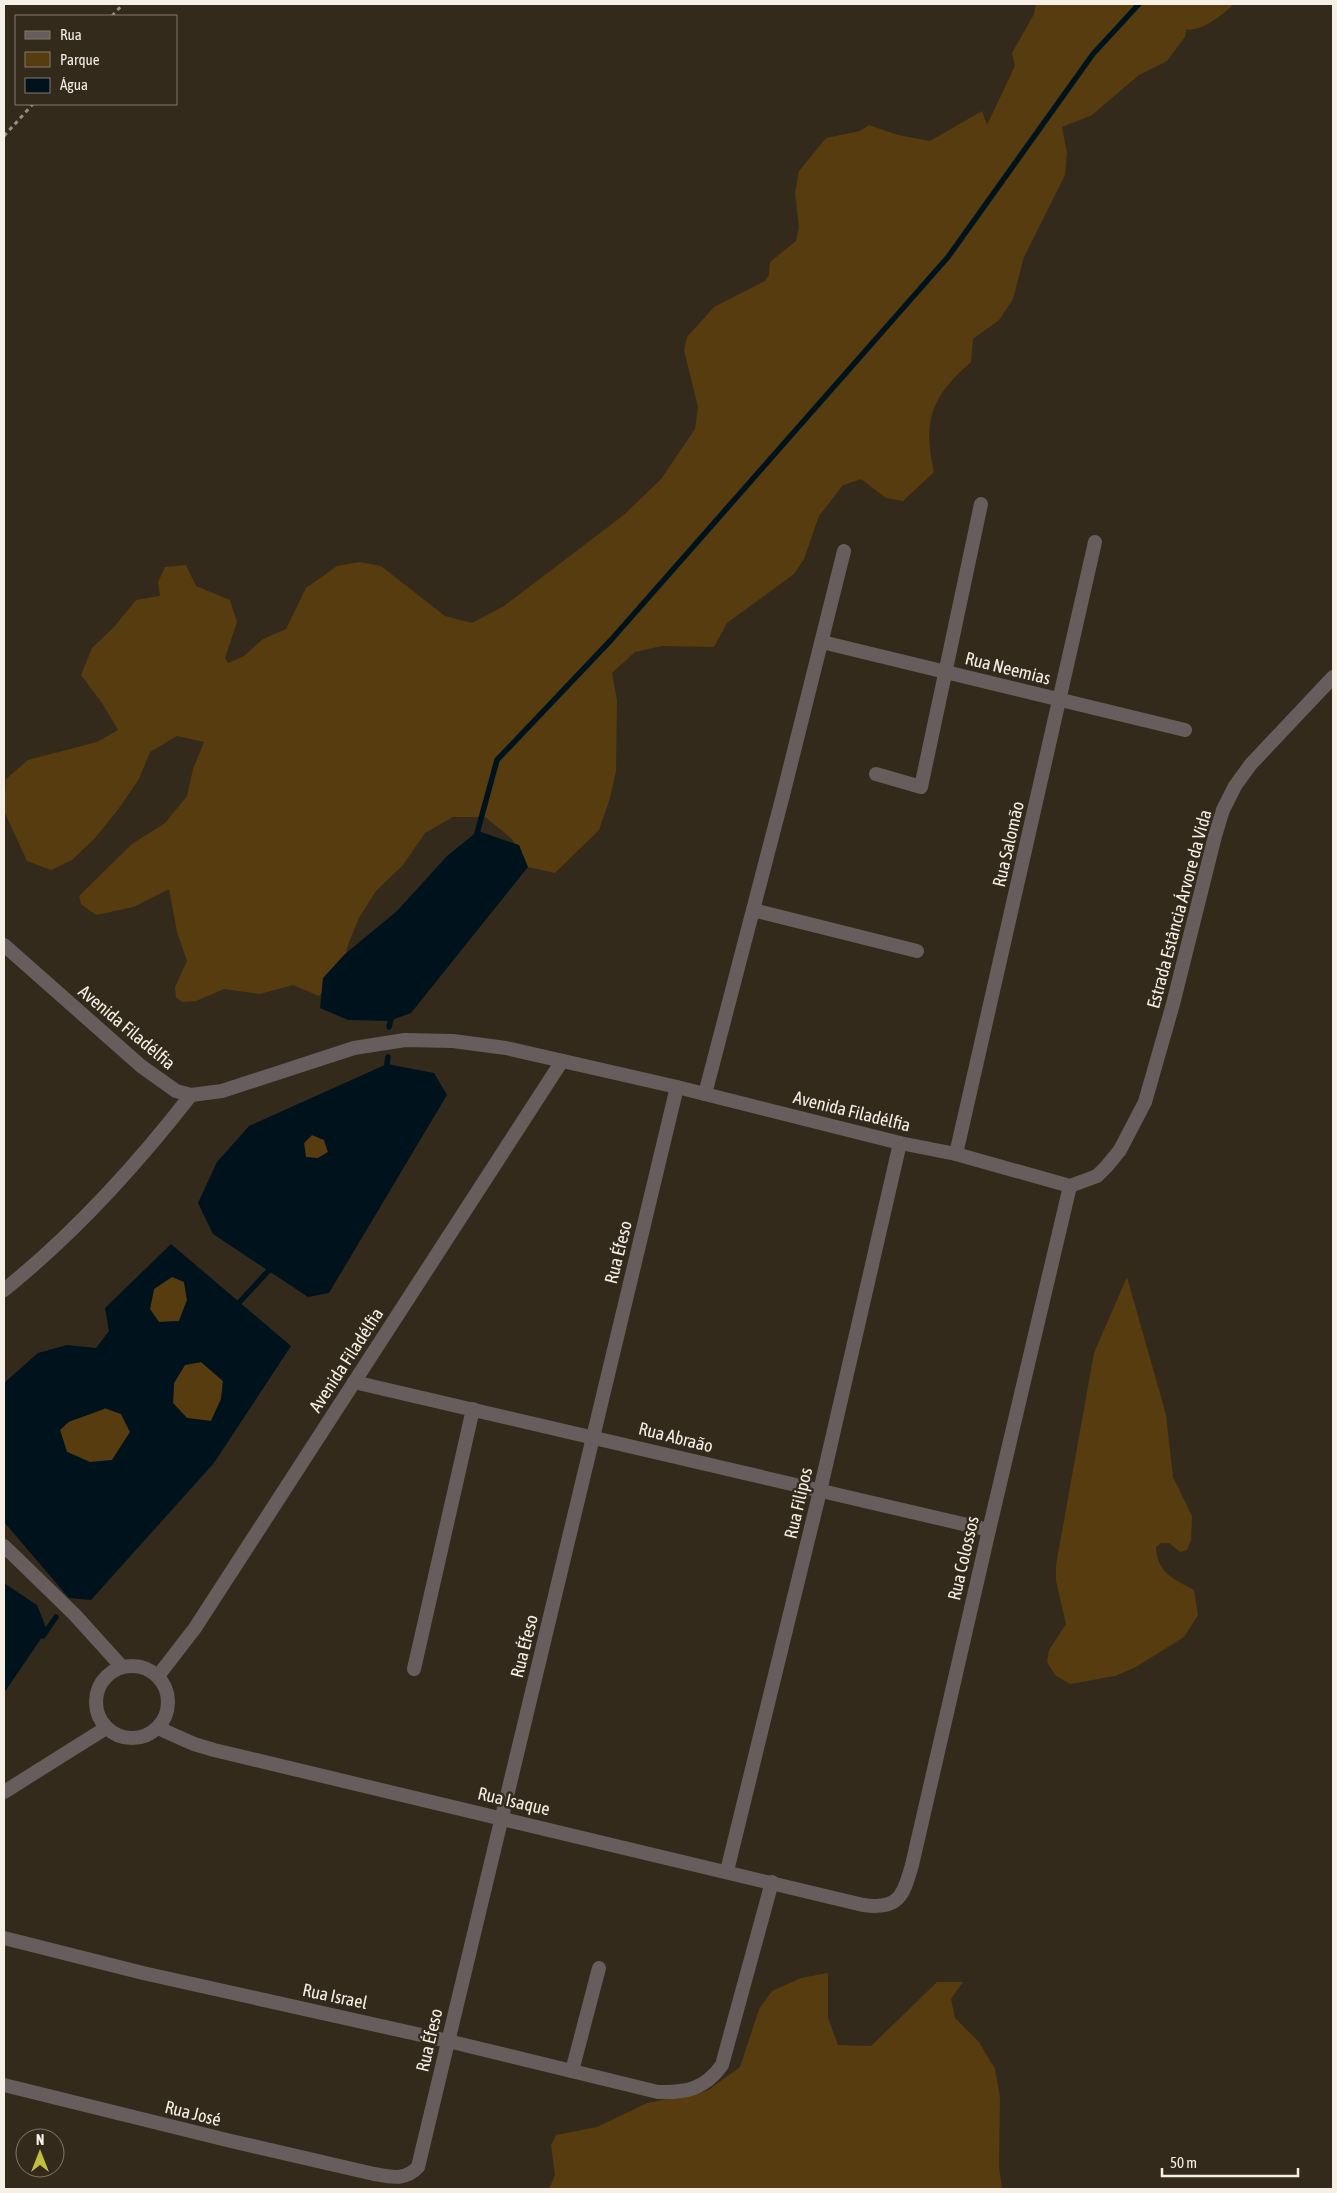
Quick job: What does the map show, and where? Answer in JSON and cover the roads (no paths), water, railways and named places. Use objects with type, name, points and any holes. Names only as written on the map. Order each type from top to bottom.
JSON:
[{"type":"street","points":[[876,774],[921,787],[981,504]]},
{"type":"street","name":"Rua Salomão","points":[[956,1154],[1095,542]]},
{"type":"street","points":[[705,1094],[844,550]]},
{"type":"street","name":"Rua Neemias","points":[[822,642],[1185,730]]},
{"type":"street","name":"Estrada Estância Árvore da Vida","points":[[1070,1186],[1097,1176],[1120,1150],[1145,1102],[1154,1076],[1215,836],[1223,810],[1235,786],[1251,764],[1333,677]]},
{"type":"street","points":[[753,910],[917,951]]},
{"type":"street","name":"Avenida Filadélfia","points":[[4,945],[141,1066],[176,1091],[191,1096],[222,1091],[354,1048],[405,1040],[454,1041],[506,1048],[677,1087],[900,1143],[956,1154],[1070,1186]]},
{"type":"street","name":"Avenida Filadélfia","points":[[158,1676],[195,1628],[562,1061]]},
{"type":"street","name":"Rua Éfeso","points":[[374,2174],[396,2178],[406,2176],[418,2167],[677,1087]]},
{"type":"street","points":[[4,1290],[74,1229],[112,1190],[191,1096]]},
{"type":"street","name":"Rua Filipos","points":[[727,1871],[820,1492],[900,1143]]},
{"type":"street","name":"Rua Colossos","points":[[863,1905],[888,1906],[901,1895],[906,1886],[1070,1186]]},
{"type":"street","name":"Rua Abraão","points":[[354,1382],[594,1436],[820,1492],[988,1530]]},
{"type":"street","points":[[414,1669],[473,1409]]},
{"type":"street","points":[[4,1546],[75,1615],[122,1667]]},
{"type":"street","points":[[122,1667],[141,1668],[158,1676],[166,1688],[169,1702],[166,1716],[158,1728],[146,1736],[132,1739],[118,1736],[106,1728],[98,1718],[95,1705],[96,1693],[102,1681],[111,1672],[122,1667]]},
{"type":"street","points":[[4,1792],[106,1728]]},
{"type":"street","name":"Rua Isaque","points":[[158,1728],[194,1744],[214,1750],[863,1905]]},
{"type":"street","name":"Rua Israel","points":[[4,1938],[143,1974],[448,2041],[658,2092],[678,2093],[691,2089],[714,2077],[722,2065],[772,1882]]},
{"type":"street","points":[[572,2071],[598,1968]]},
{"type":"street","name":"Rua José","points":[[4,2085],[231,2142],[374,2174]]},
{"type":"water","points":[[478,831],[519,845],[528,867],[411,1013],[389,1021],[348,1020],[320,1008],[323,978],[345,954],[397,911],[447,856]]},
{"type":"water","points":[[387,1064],[434,1073],[447,1095],[329,1293],[308,1297],[213,1234],[198,1203],[217,1162],[249,1126]],"holes":[[[312,1135],[324,1140],[328,1152],[318,1158],[306,1157],[304,1143]]]},
{"type":"water","points":[[171,1244],[291,1346],[214,1463],[91,1600],[69,1598],[4,1522],[4,1383],[38,1353],[67,1345],[96,1348],[109,1331],[105,1308]],"holes":[[[172,1277],[184,1282],[187,1300],[179,1321],[159,1322],[150,1309],[154,1289]],[[201,1362],[223,1381],[221,1399],[211,1421],[187,1418],[173,1403],[174,1383],[185,1365]],[[102,1407],[121,1414],[130,1432],[112,1460],[90,1462],[67,1452],[60,1430],[76,1415]]]},
{"type":"water","points":[[4,1583],[37,1605],[47,1630],[4,1693]]},
{"type":"waterway","points":[[476,837],[497,760],[611,640],[948,257],[1093,54],[1139,4]]},
{"type":"waterway","points":[[389,1027],[392,1015]]},
{"type":"waterway","points":[[386,1070],[388,1057]]},
{"type":"waterway","points":[[235,1307],[271,1268]]},
{"type":"waterway","points":[[66,1420],[108,1403]]},
{"type":"waterway","points":[[43,1636],[56,1617]]}]
